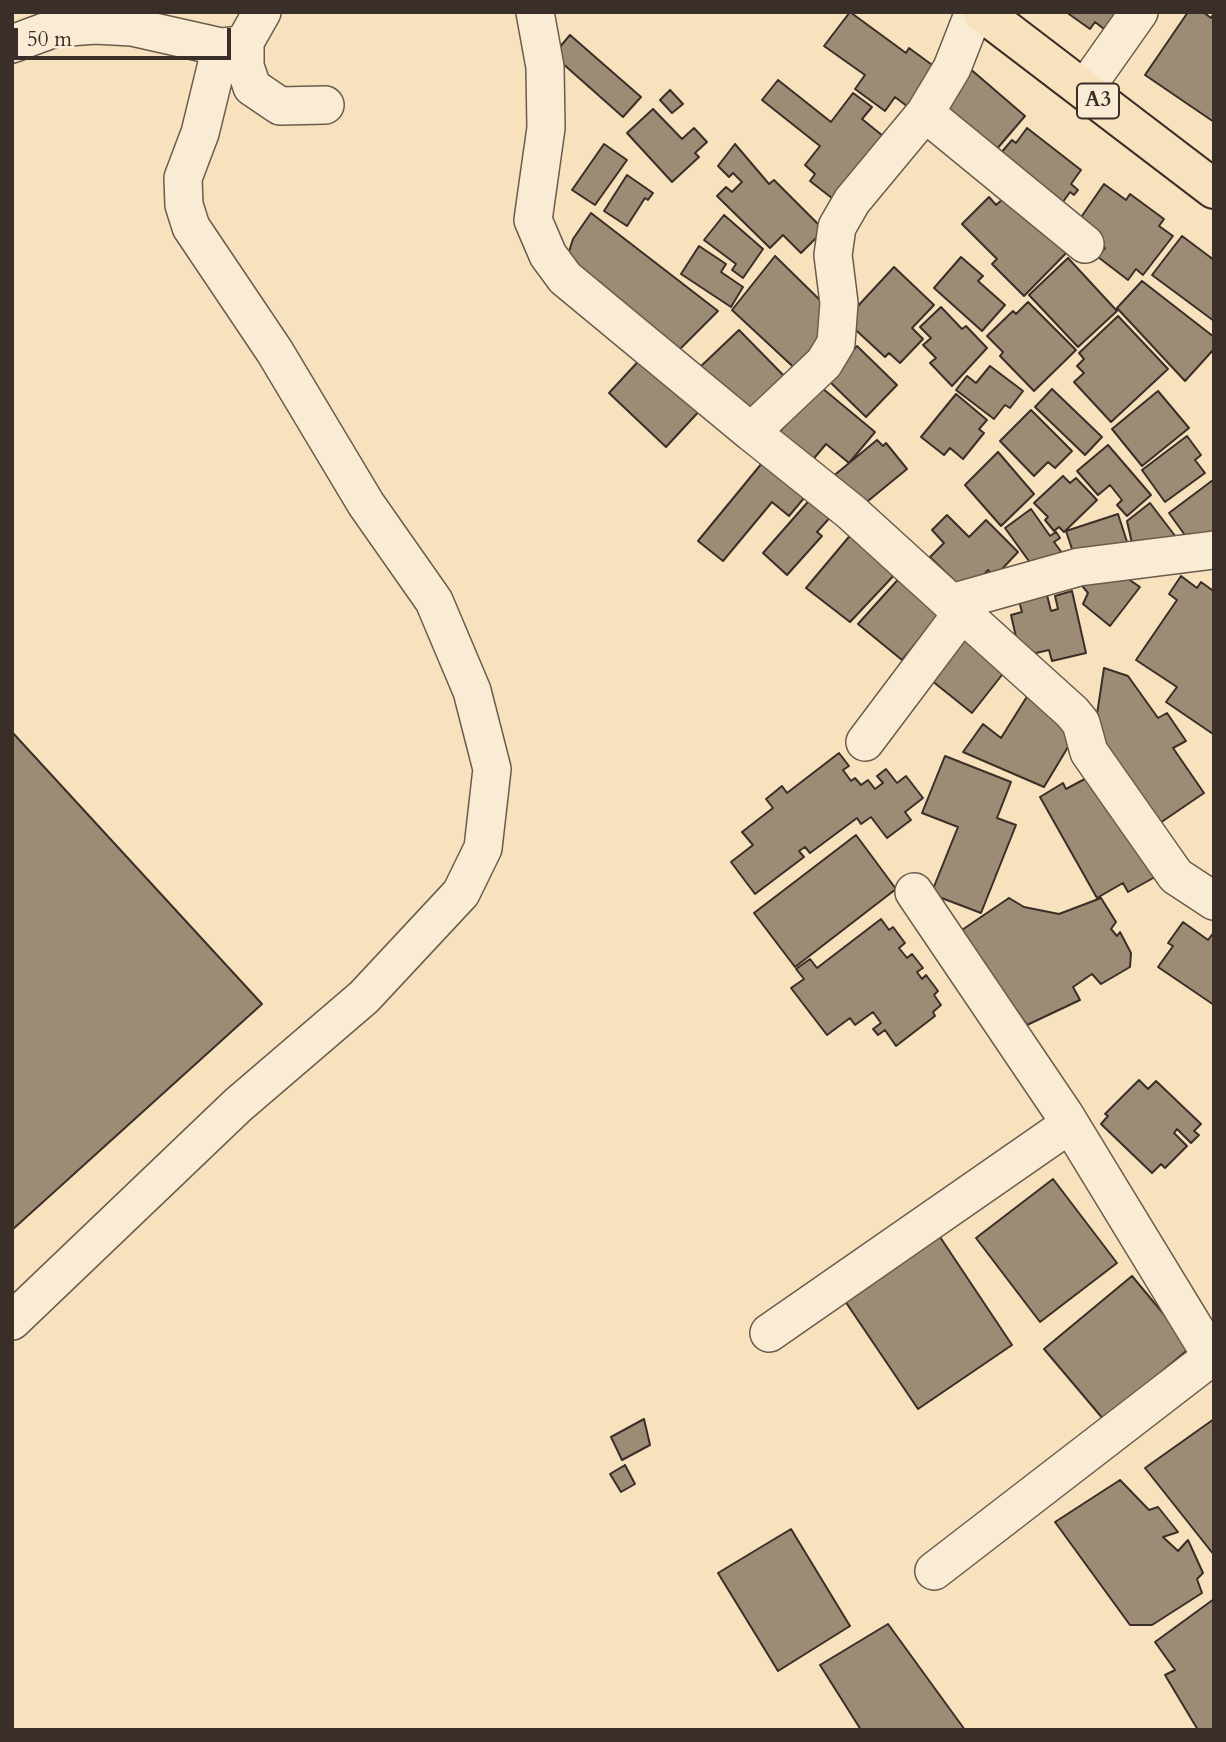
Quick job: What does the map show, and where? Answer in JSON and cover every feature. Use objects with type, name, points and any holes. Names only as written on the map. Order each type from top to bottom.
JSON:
[{"type":"highway","name":"A3","points":[[982,12],[1214,189]]},
{"type":"street","points":[[535,12],[545,66],[546,128],[533,220],[548,255],[565,278],[851,512],[1072,712],[1081,723],[1089,752],[1176,876],[1214,901]]},
{"type":"street","points":[[751,432],[824,363],[836,343],[839,303],[833,255],[837,227],[852,201],[925,113],[952,68],[974,12]]},
{"type":"street","points":[[1084,90],[1139,12]]},
{"type":"street","points":[[12,44],[55,28],[95,26],[243,34]]},
{"type":"street","points":[[243,34],[245,66],[252,87],[280,106],[325,105]]},
{"type":"street","points":[[12,1321],[238,1105],[364,997],[461,893],[483,848],[492,769],[472,691],[433,601],[366,504],[275,352],[191,227],[184,205],[183,178],[243,34]]},
{"type":"street","points":[[925,113],[1085,244]]},
{"type":"street","points":[[866,742],[957,608],[1079,567],[1214,550]]},
{"type":"street","points":[[914,891],[1070,1124],[1213,1357],[934,1571]]},
{"type":"street","points":[[769,1333],[1070,1124]]},
{"type":"building","points":[[850,12],[906,53],[909,48],[939,70],[916,113],[895,97],[885,111],[855,89],[865,75],[824,46]]},
{"type":"building","points":[[1066,12],[1127,12],[1122,19],[1115,14],[1104,29],[1095,22],[1090,29]]},
{"type":"building","points":[[1188,12],[1203,12],[1211,18],[1214,13],[1214,122],[1145,75]]},
{"type":"building","points":[[570,35],[641,97],[623,117],[553,55]]},
{"type":"building","points":[[968,67],[1025,116],[990,157],[932,108]]},
{"type":"building","points":[[778,80],[831,122],[853,93],[872,107],[862,119],[883,136],[837,202],[810,181],[815,174],[805,165],[820,146],[762,100]]},
{"type":"building","points":[[670,90],[683,104],[672,113],[660,100]]},
{"type":"building","points":[[653,109],[682,139],[694,128],[707,142],[695,153],[699,157],[672,182],[627,133]]},
{"type":"building","points":[[1027,128],[1081,170],[1071,184],[1078,190],[1074,195],[1070,192],[1060,206],[1000,154],[1012,140],[1016,143]]},
{"type":"building","points":[[604,144],[627,160],[595,205],[572,190]]},
{"type":"building","points":[[735,144],[769,184],[774,180],[824,230],[801,253],[783,235],[770,248],[717,196],[726,187],[732,192],[742,182],[733,173],[729,177],[718,166]]},
{"type":"building","points":[[627,175],[653,193],[648,200],[645,198],[627,226],[604,211]]},
{"type":"building","points":[[1104,184],[1126,200],[1130,194],[1164,219],[1159,226],[1173,236],[1143,275],[1136,269],[1128,280],[1098,257],[1105,248],[1075,226]]},
{"type":"building","points":[[1013,190],[1074,245],[1024,296],[992,264],[997,259],[962,224],[989,197],[996,205]]},
{"type":"building","points":[[591,213],[718,311],[671,358],[567,258],[573,239]]},
{"type":"building","points":[[724,215],[763,249],[743,278],[732,270],[736,264],[704,240]]},
{"type":"building","points":[[1182,236],[1214,260],[1214,321],[1152,275]]},
{"type":"building","points":[[699,246],[726,264],[721,272],[743,287],[731,307],[681,274]]},
{"type":"building","points":[[775,256],[828,308],[826,342],[802,375],[732,310]]},
{"type":"building","points":[[961,257],[983,276],[978,281],[1005,305],[982,331],[934,288]]},
{"type":"building","points":[[1068,258],[1117,311],[1078,347],[1029,295]]},
{"type":"building","points":[[894,267],[934,305],[912,328],[923,339],[900,363],[889,353],[885,357],[845,320]]},
{"type":"building","points":[[1142,281],[1214,337],[1214,349],[1185,381],[1117,308]]},
{"type":"building","points":[[1028,302],[1076,350],[1034,391],[1000,356],[1003,352],[987,336],[1013,311],[1016,314]]},
{"type":"building","points":[[941,307],[962,329],[966,326],[987,348],[952,386],[930,363],[936,358],[923,345],[931,338],[920,327]]},
{"type":"building","points":[[1118,316],[1168,369],[1111,422],[1074,382],[1084,373],[1077,366],[1084,359],[1079,353]]},
{"type":"building","points":[[739,330],[790,382],[750,420],[699,368]]},
{"type":"building","points":[[857,346],[897,385],[866,417],[826,378]]},
{"type":"building","points":[[646,353],[703,407],[666,447],[609,393]]},
{"type":"building","points":[[990,366],[1023,391],[1010,408],[1005,405],[994,419],[956,390],[967,376],[976,383]]},
{"type":"building","points":[[822,388],[875,432],[849,463],[826,444],[810,463],[777,435],[811,395]]},
{"type":"building","points":[[1052,389],[1102,437],[1085,455],[1035,407]]},
{"type":"building","points":[[1158,391],[1189,428],[1142,466],[1112,429]]},
{"type":"building","points":[[956,394],[987,420],[979,429],[984,433],[963,459],[950,448],[944,455],[921,437]]},
{"type":"building","points":[[1031,410],[1072,451],[1055,468],[1048,462],[1034,476],[1000,441]]},
{"type":"building","points":[[1187,436],[1201,455],[1195,460],[1205,473],[1165,502],[1142,470]]},
{"type":"building","points":[[877,440],[883,446],[886,443],[907,469],[857,510],[831,478]]},
{"type":"building","points":[[1108,445],[1151,495],[1127,516],[1117,505],[1122,500],[1110,485],[1098,495],[1077,471]]},
{"type":"building","points":[[998,452],[1034,494],[1001,526],[965,485]]},
{"type":"building","points":[[767,457],[809,492],[789,516],[772,502],[723,561],[698,541]]},
{"type":"building","points":[[1063,476],[1070,483],[1076,478],[1097,500],[1064,532],[1059,527],[1054,531],[1045,520],[1048,517],[1034,503]]},
{"type":"building","points":[[1213,480],[1214,543],[1195,549],[1169,513]]},
{"type":"building","points":[[814,495],[834,513],[817,532],[822,536],[787,575],[763,553]]},
{"type":"building","points":[[1150,503],[1182,545],[1134,552],[1127,521]]},
{"type":"building","points":[[1031,509],[1050,536],[1056,532],[1060,538],[1054,542],[1065,557],[1039,575],[1005,528]]},
{"type":"building","points":[[1118,514],[1129,548],[1077,564],[1066,531]]},
{"type":"building","points":[[947,515],[969,537],[986,520],[1018,552],[1002,569],[1005,573],[998,580],[988,570],[967,593],[930,557],[944,543],[932,530]]},
{"type":"building","points":[[853,532],[898,571],[850,622],[806,588]]},
{"type":"building","points":[[1109,566],[1140,587],[1110,626],[1083,604],[1088,593],[1079,582]]},
{"type":"building","points":[[903,574],[944,609],[902,660],[858,624]]},
{"type":"building","points":[[1181,576],[1197,588],[1201,582],[1212,590],[1214,587],[1213,734],[1166,702],[1177,687],[1136,660],[1177,600],[1169,594]]},
{"type":"building","points":[[1072,591],[1086,653],[1052,661],[1049,650],[1027,655],[1019,650],[1011,615],[1022,612],[1019,601],[1047,595],[1051,611],[1058,609],[1055,596]]},
{"type":"building","points":[[969,633],[1009,666],[972,713],[931,680]]},
{"type":"building","points":[[1104,668],[1128,676],[1158,718],[1167,713],[1186,741],[1173,748],[1204,793],[1160,823],[1094,734]]},
{"type":"building","points":[[1033,687],[1080,727],[1044,787],[963,752],[983,724],[1001,738]]},
{"type":"building","points":[[12,732],[262,1004],[12,1230]]},
{"type":"building","points":[[839,753],[849,766],[843,770],[851,781],[855,778],[861,785],[868,780],[875,789],[883,783],[877,776],[886,769],[897,783],[906,776],[923,798],[905,812],[911,820],[887,838],[871,817],[861,824],[857,818],[810,853],[805,847],[799,851],[804,857],[755,894],[731,862],[753,845],[742,832],[773,808],[766,799],[782,786],[787,793]]},
{"type":"building","points":[[945,756],[1011,782],[997,818],[1016,825],[981,913],[931,894],[958,827],[922,813]]},
{"type":"building","points":[[1096,773],[1155,877],[1128,892],[1123,883],[1097,898],[1040,797],[1063,783],[1066,789]]},
{"type":"building","points":[[856,835],[896,889],[795,967],[754,913]]},
{"type":"building","points":[[1009,898],[1024,907],[1059,914],[1101,898],[1116,922],[1111,929],[1117,936],[1120,932],[1131,953],[1130,967],[1101,984],[1092,974],[1073,987],[1080,1000],[1027,1025],[959,932]]},
{"type":"building","points":[[881,919],[889,930],[893,927],[905,943],[899,948],[907,958],[912,954],[923,968],[917,972],[922,979],[926,975],[938,991],[934,995],[941,1005],[933,1012],[935,1016],[896,1046],[885,1030],[878,1035],[873,1029],[881,1023],[873,1012],[855,1025],[850,1018],[827,1035],[791,988],[804,979],[796,969],[810,959],[817,968]]},
{"type":"building","points":[[1183,922],[1208,940],[1214,932],[1214,1005],[1158,967],[1173,946],[1168,943]]},
{"type":"building","points":[[1139,1080],[1148,1089],[1156,1081],[1201,1124],[1194,1131],[1199,1135],[1191,1143],[1177,1129],[1174,1133],[1187,1146],[1165,1168],[1161,1164],[1152,1173],[1101,1124],[1108,1116],[1105,1114]]},
{"type":"building","points":[[1053,1179],[1117,1263],[1040,1322],[976,1238]]},
{"type":"building","points":[[940,1237],[1012,1345],[918,1409],[845,1301]]},
{"type":"building","points":[[1132,1276],[1191,1347],[1104,1420],[1044,1349]]},
{"type":"building","points":[[644,1419],[650,1445],[622,1460],[611,1437]]},
{"type":"building","points":[[1214,1419],[1214,1555],[1145,1468]]},
{"type":"building","points":[[625,1465],[635,1484],[621,1492],[610,1474]]},
{"type":"building","points":[[1120,1480],[1149,1510],[1158,1507],[1178,1532],[1163,1537],[1178,1551],[1188,1540],[1203,1573],[1197,1579],[1202,1593],[1152,1625],[1130,1625],[1055,1522]]},
{"type":"building","points":[[791,1529],[850,1626],[778,1671],[718,1573]]},
{"type":"building","points":[[1214,1599],[1214,1729],[1198,1730],[1165,1675],[1175,1670],[1155,1642]]},
{"type":"building","points":[[888,1624],[965,1730],[861,1730],[820,1665]]}]
